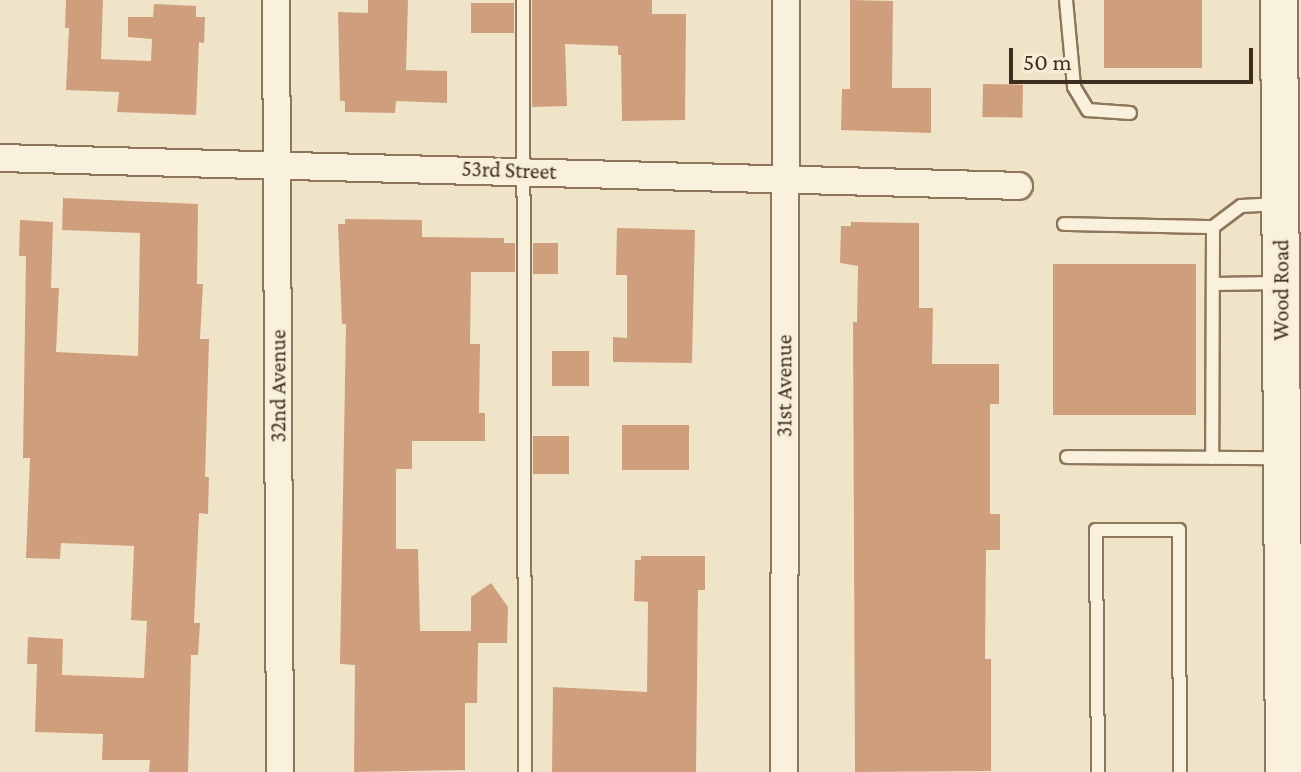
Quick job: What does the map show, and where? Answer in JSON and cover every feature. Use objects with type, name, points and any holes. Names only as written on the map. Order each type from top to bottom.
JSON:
[{"type":"street","name":"32nd Avenue","points":[[276,0],[280,772]]},
{"type":"street","name":"31st Avenue","points":[[784,772],[786,0]]},
{"type":"street","name":"Wood Road","points":[[1279,0],[1284,772]]},
{"type":"street","name":"53rd Street","points":[[0,158],[1019,186]]},
{"type":"lane","points":[[523,0],[525,772]]},
{"type":"lane","points":[[1066,0],[1074,87],[1088,110],[1130,113]]},
{"type":"lane","points":[[1064,224],[1213,227],[1241,206],[1280,204]]},
{"type":"lane","points":[[1212,458],[1213,227]]},
{"type":"lane","points":[[1215,284],[1281,283]]},
{"type":"lane","points":[[1067,457],[1282,458]]},
{"type":"lane","points":[[1098,772],[1096,530],[1179,530],[1180,772]]},
{"type":"building","points":[[66,0],[103,0],[101,59],[151,61],[152,39],[128,37],[128,17],[153,17],[154,4],[196,6],[196,17],[205,17],[204,43],[199,42],[196,115],[117,112],[119,92],[66,90],[69,28],[65,28]]},
{"type":"building","points":[[368,0],[408,0],[406,70],[447,71],[447,103],[396,101],[395,113],[345,112],[345,101],[340,101],[338,12],[368,13]]},
{"type":"building","points":[[532,0],[652,0],[652,14],[686,14],[685,120],[622,121],[621,55],[618,55],[618,46],[565,44],[567,106],[532,107]]},
{"type":"building","points":[[850,0],[893,1],[892,88],[931,88],[931,133],[841,130],[842,89],[850,89]]},
{"type":"building","points":[[1104,0],[1202,0],[1202,68],[1104,68]]},
{"type":"building","points":[[471,3],[514,3],[514,33],[471,33]]},
{"type":"building","points":[[983,84],[1023,85],[1022,118],[982,117]]},
{"type":"building","points":[[63,198],[198,204],[197,284],[203,284],[200,339],[209,339],[205,477],[209,477],[208,514],[199,513],[194,623],[200,623],[198,655],[191,655],[188,772],[149,772],[150,760],[102,760],[103,734],[35,732],[37,664],[27,664],[28,637],[63,639],[62,675],[144,678],[147,621],[131,620],[134,546],[61,543],[60,559],[26,558],[30,458],[23,458],[26,256],[19,256],[20,220],[53,222],[51,288],[59,288],[56,352],[138,356],[140,233],[62,230]]},
{"type":"building","points":[[345,219],[422,220],[422,237],[504,238],[504,243],[515,243],[515,272],[471,272],[470,344],[480,344],[479,413],[485,413],[485,441],[412,441],[412,469],[396,469],[396,549],[418,549],[420,631],[471,631],[471,597],[491,583],[508,607],[507,643],[478,643],[477,703],[465,703],[465,770],[354,772],[355,665],[340,664],[346,324],[342,324],[338,224],[345,224]]},
{"type":"building","points":[[851,222],[919,223],[919,308],[933,308],[932,364],[999,364],[999,404],[990,404],[990,514],[1000,514],[1000,550],[986,550],[985,659],[991,659],[991,771],[855,772],[853,322],[857,322],[858,266],[840,263],[841,226],[851,226]]},
{"type":"building","points":[[617,228],[695,230],[692,363],[613,362],[613,337],[627,338],[627,275],[616,275]]},
{"type":"building","points":[[533,243],[558,243],[558,274],[533,274]]},
{"type":"building","points":[[1053,264],[1196,264],[1196,415],[1053,415]]},
{"type":"building","points":[[552,351],[589,351],[589,386],[552,386]]},
{"type":"building","points":[[622,425],[689,425],[689,470],[622,470]]},
{"type":"building","points":[[533,436],[569,436],[569,474],[533,474]]},
{"type":"building","points":[[641,556],[705,556],[705,590],[698,590],[696,772],[552,772],[553,687],[647,692],[648,602],[634,601],[635,560],[641,560]]}]
